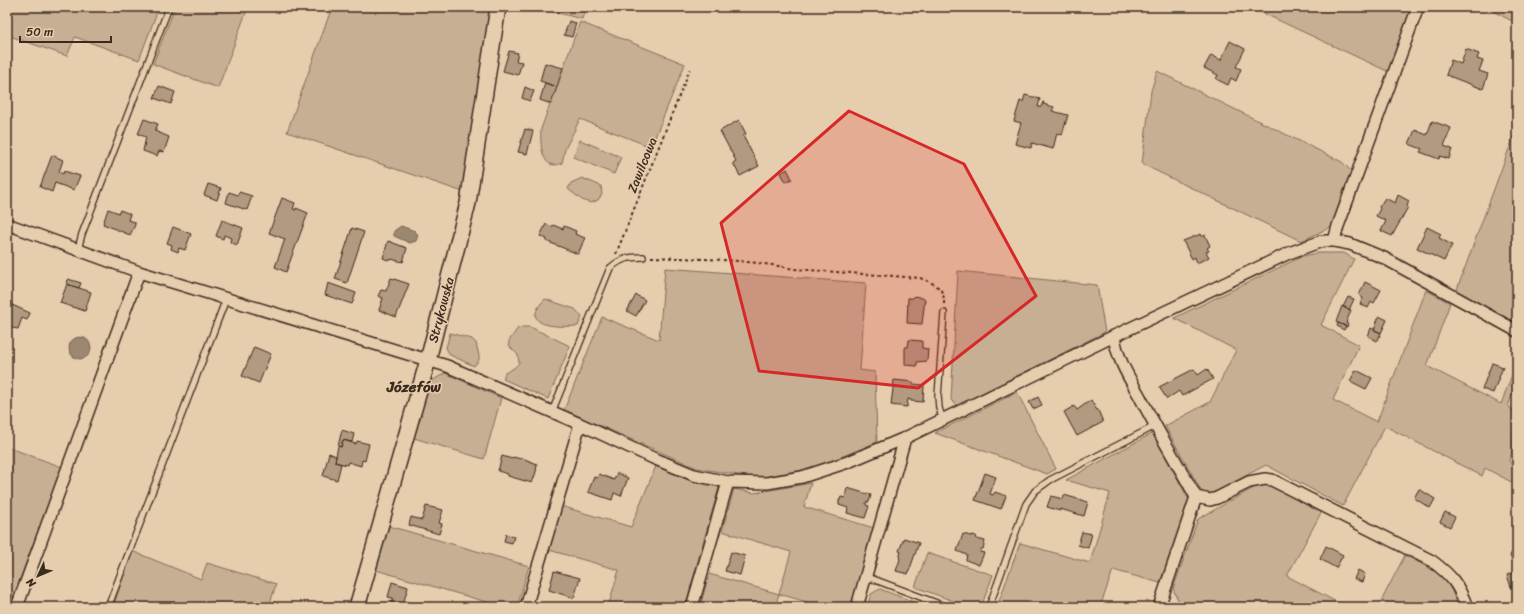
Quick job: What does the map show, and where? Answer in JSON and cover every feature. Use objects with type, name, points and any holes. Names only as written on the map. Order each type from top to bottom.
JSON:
[{"type":"street","name":"Strykowska","points":[[357,607],[428,360],[468,203],[498,7]]},
{"type":"street","points":[[1334,241],[1338,226],[1418,7]]},
{"type":"street","points":[[7,224],[139,272],[447,366],[694,475],[728,482],[767,483],[802,477],[848,462],[943,421],[1114,336],[1289,253],[1322,241],[1334,241],[1350,244],[1384,258],[1517,331]]},
{"type":"street","points":[[17,607],[139,272]]},
{"type":"street","points":[[1114,336],[1116,350],[1121,362],[1155,426],[1196,497],[1210,500],[1249,482],[1265,479],[1272,480],[1432,561],[1454,580],[1467,607]]},
{"type":"street","points":[[526,607],[580,424]]},
{"type":"street","points":[[857,607],[905,438]]},
{"type":"street","points":[[692,607],[728,482]]},
{"type":"street","points":[[1159,607],[1196,497]]},
{"type":"lane","points":[[78,249],[82,234],[169,7]]},
{"type":"lane","points":[[552,412],[610,268],[619,260],[625,258],[643,257]]},
{"type":"lane","points":[[108,607],[226,299]]},
{"type":"lane","points":[[943,421],[939,408],[938,396],[944,313]]},
{"type":"lane","points":[[990,607],[1026,504],[1036,491],[1050,480],[1155,426]]},
{"type":"lane","points":[[865,576],[947,607]]},
{"type":"path","name":"Zawilcowa","points":[[610,268],[690,69]]},
{"type":"path","points":[[643,257],[731,260],[775,265],[794,269],[920,278],[931,282],[941,289],[944,296],[944,313]]},
{"type":"highlighted area","points":[[849,111],[964,164],[1036,296],[918,388],[759,371],[721,223]]},
{"type":"shaded area","points":[[7,7],[159,7],[139,60],[75,37],[67,56],[7,35]]},
{"type":"shaded area","points":[[175,7],[248,7],[218,88],[153,64]]},
{"type":"shaded area","points":[[332,7],[491,7],[463,192],[287,132]]},
{"type":"shaded area","points":[[535,7],[586,7],[582,19]]},
{"type":"shaded area","points":[[1250,7],[1413,7],[1389,72]]},
{"type":"shaded area","points":[[1485,7],[1517,7],[1516,23]]},
{"type":"shaded area","points":[[580,22],[685,64],[651,147],[580,119],[565,149],[562,163],[555,165],[550,164],[543,155],[541,129]]},
{"type":"shaded area","points":[[1157,71],[1342,162],[1351,171],[1331,227],[1301,241],[1142,164],[1151,91]]},
{"type":"shaded area","points":[[1517,127],[1517,323],[1456,292]]},
{"type":"shaded area","points":[[580,140],[621,157],[614,174],[573,157]]},
{"type":"shaded area","points":[[582,178],[601,186],[602,194],[598,200],[591,203],[582,200],[568,189],[571,183]]},
{"type":"shaded area","points":[[401,226],[415,231],[418,235],[416,241],[410,243],[394,236],[394,231]]},
{"type":"shaded area","points":[[1317,253],[1344,253],[1354,259],[1321,325],[1359,345],[1333,400],[1377,422],[1426,290],[1450,303],[1427,366],[1501,404],[1517,362],[1517,382],[1508,406],[1516,413],[1516,422],[1509,461],[1517,470],[1517,485],[1485,468],[1482,476],[1385,426],[1343,506],[1266,465],[1211,494],[1202,492],[1165,426],[1210,402],[1236,350],[1174,318],[1303,256]]},
{"type":"shaded area","points":[[665,268],[866,283],[860,370],[875,372],[877,442],[814,468],[756,478],[697,468],[564,410],[602,317],[659,340]]},
{"type":"shaded area","points":[[958,271],[1097,285],[1105,332],[958,406],[951,400]]},
{"type":"shaded area","points":[[545,299],[575,309],[582,317],[578,326],[552,326],[538,321],[536,316],[538,309]]},
{"type":"shaded area","points":[[530,327],[570,346],[548,399],[503,379],[505,373],[519,363],[518,355],[509,345],[509,341],[518,328]]},
{"type":"shaded area","points":[[450,333],[472,339],[476,343],[479,360],[474,366],[450,355],[446,348]]},
{"type":"shaded area","points":[[80,337],[88,340],[91,348],[88,356],[80,359],[72,356],[69,348],[72,340]]},
{"type":"shaded area","points":[[445,373],[501,398],[484,459],[414,438],[430,382]]},
{"type":"shaded area","points":[[1017,392],[1056,469],[1047,474],[935,433]]},
{"type":"shaded area","points":[[1153,433],[1189,500],[1160,583],[1113,570],[1100,607],[997,607],[1020,543],[1090,563],[1110,493],[1066,480]]},
{"type":"shaded area","points":[[7,447],[62,467],[11,603],[7,602]]},
{"type":"shaded area","points":[[656,466],[693,482],[719,487],[685,607],[608,607],[619,570],[549,550],[561,506],[631,527]]},
{"type":"shaded area","points":[[1266,481],[1322,511],[1287,576],[1346,607],[1191,607],[1178,600],[1173,589],[1198,519]]},
{"type":"shaded area","points":[[811,483],[804,507],[874,528],[852,607],[825,607],[779,594],[791,552],[722,531],[734,489],[754,493]]},
{"type":"shaded area","points":[[389,526],[529,566],[517,607],[504,607],[376,570]]},
{"type":"shaded area","points":[[132,551],[201,579],[207,563],[276,584],[269,607],[113,607]]},
{"type":"shaded area","points":[[927,553],[993,575],[981,607],[970,607],[915,587]]},
{"type":"shaded area","points":[[1405,555],[1447,578],[1458,607],[1378,607]]},
{"type":"shaded area","points":[[709,574],[779,594],[775,607],[700,607]]},
{"type":"shaded area","points":[[880,589],[919,604],[918,607],[867,607],[871,594]]},
{"type":"building","points":[[569,21],[576,23],[572,37],[564,35]]},
{"type":"building","points":[[1230,41],[1245,49],[1236,67],[1241,69],[1236,81],[1231,78],[1228,85],[1216,79],[1218,75],[1204,68],[1211,55],[1221,60]]},
{"type":"building","points":[[1466,49],[1479,54],[1477,59],[1483,61],[1479,71],[1488,74],[1483,89],[1446,75],[1451,60],[1461,64]]},
{"type":"building","points":[[509,51],[518,53],[516,61],[522,62],[518,75],[503,71]]},
{"type":"building","points":[[545,63],[563,68],[557,87],[540,81]]},
{"type":"building","points":[[545,83],[557,87],[551,104],[540,100]]},
{"type":"building","points":[[159,86],[175,92],[171,104],[154,98]]},
{"type":"building","points":[[525,87],[534,91],[530,101],[522,98]]},
{"type":"building","points":[[1025,95],[1040,99],[1038,107],[1041,107],[1044,102],[1043,104],[1054,107],[1052,111],[1068,115],[1062,135],[1057,133],[1053,149],[1032,143],[1031,148],[1015,144],[1021,123],[1014,121],[1020,101],[1023,102]]},
{"type":"building","points":[[144,119],[158,124],[155,131],[169,137],[164,152],[159,151],[157,156],[143,151],[146,137],[138,134]]},
{"type":"building","points":[[739,120],[746,134],[743,136],[759,166],[740,176],[733,163],[736,161],[720,131]]},
{"type":"building","points":[[1432,121],[1451,128],[1444,146],[1452,149],[1449,159],[1440,156],[1439,159],[1420,152],[1422,149],[1409,144],[1415,130],[1427,135]]},
{"type":"building","points":[[525,129],[533,131],[527,154],[518,152]]},
{"type":"building","points":[[52,155],[63,160],[59,172],[63,174],[64,171],[80,176],[74,190],[55,183],[52,192],[40,187]]},
{"type":"building","points":[[787,169],[792,179],[786,182],[781,173]]},
{"type":"building","points":[[208,184],[221,188],[217,200],[204,195]]},
{"type":"building","points":[[229,192],[238,195],[239,192],[252,196],[247,210],[226,203]]},
{"type":"building","points":[[1398,195],[1409,201],[1408,207],[1392,236],[1381,231],[1386,221],[1376,216],[1380,209],[1379,207],[1385,198],[1395,203]]},
{"type":"building","points":[[282,198],[295,203],[293,209],[296,210],[296,208],[308,213],[286,272],[275,267],[285,239],[269,233]]},
{"type":"building","points":[[108,209],[119,213],[120,210],[130,214],[128,220],[135,222],[135,225],[130,235],[103,224]]},
{"type":"building","points":[[222,220],[243,228],[237,245],[230,242],[231,238],[224,235],[223,239],[216,236]]},
{"type":"building","points":[[546,224],[563,229],[564,226],[576,231],[575,234],[585,238],[578,254],[546,241],[547,239],[540,236]]},
{"type":"building","points":[[173,227],[191,234],[185,250],[179,248],[178,252],[171,249],[172,245],[167,243]]},
{"type":"building","points":[[1427,227],[1441,234],[1439,238],[1452,245],[1444,261],[1417,248]]},
{"type":"building","points":[[352,228],[364,232],[347,283],[335,279]]},
{"type":"building","points":[[1201,234],[1202,237],[1205,235],[1210,246],[1207,248],[1209,251],[1206,252],[1209,257],[1197,263],[1195,257],[1192,259],[1183,241]]},
{"type":"building","points":[[388,241],[407,248],[403,262],[391,259],[390,261],[383,258]]},
{"type":"building","points":[[391,278],[409,284],[396,317],[379,310],[383,298],[378,296],[381,290],[386,291]]},
{"type":"building","points":[[68,279],[81,283],[79,288],[67,284]]},
{"type":"building","points":[[1365,282],[1381,290],[1374,303],[1371,302],[1368,308],[1360,304],[1363,298],[1359,295]]},
{"type":"building","points":[[328,283],[356,293],[352,304],[325,295]]},
{"type":"building","points":[[67,284],[91,292],[85,311],[60,303]]},
{"type":"building","points":[[636,295],[645,300],[636,316],[627,311]]},
{"type":"building","points":[[915,296],[925,299],[922,324],[907,323],[908,298],[913,298]]},
{"type":"building","points":[[1348,297],[1354,299],[1349,310],[1343,307]]},
{"type":"building","points":[[10,304],[30,313],[27,320],[22,318],[18,329],[7,327],[7,308],[9,309]]},
{"type":"building","points":[[1342,306],[1351,310],[1346,323],[1348,324],[1347,327],[1336,322]]},
{"type":"building","points":[[1379,316],[1387,320],[1381,333],[1374,330]]},
{"type":"building","points":[[1338,323],[1346,326],[1344,330],[1337,326]]},
{"type":"building","points":[[1371,328],[1381,333],[1377,341],[1368,336]]},
{"type":"building","points":[[909,340],[922,341],[922,348],[928,349],[927,361],[917,362],[917,366],[905,365],[905,347],[908,347]]},
{"type":"building","points":[[254,347],[271,354],[259,383],[242,376]]},
{"type":"building","points":[[1492,363],[1503,367],[1493,393],[1482,389]]},
{"type":"building","points":[[1194,369],[1198,375],[1207,369],[1213,379],[1182,396],[1179,391],[1167,399],[1159,387]]},
{"type":"building","points":[[1356,370],[1372,378],[1366,389],[1350,381]]},
{"type":"building","points":[[894,380],[924,385],[923,402],[911,401],[908,399],[907,407],[891,405]]},
{"type":"building","points":[[1038,397],[1042,405],[1033,409],[1029,402]]},
{"type":"building","points":[[1091,400],[1098,410],[1103,422],[1077,436],[1064,412],[1074,406],[1077,410]]},
{"type":"building","points":[[342,430],[354,434],[352,442],[343,440],[341,447],[338,446]]},
{"type":"building","points":[[343,440],[356,444],[357,441],[369,444],[365,461],[362,460],[361,466],[348,462],[347,465],[335,462],[338,446],[341,447]]},
{"type":"building","points":[[329,453],[336,456],[335,462],[341,464],[337,480],[323,476]]},
{"type":"building","points":[[502,456],[512,459],[513,457],[522,458],[537,464],[532,483],[508,476],[508,474],[498,471]]},
{"type":"building","points":[[617,473],[628,478],[621,496],[614,493],[612,500],[588,492],[594,477],[597,478],[599,474],[614,480]]},
{"type":"building","points":[[985,473],[996,477],[990,494],[993,495],[995,492],[1006,496],[1001,509],[975,500]]},
{"type":"building","points":[[847,488],[871,495],[869,502],[866,502],[866,505],[869,506],[865,518],[847,513],[848,508],[839,505],[839,500],[841,497],[845,498]]},
{"type":"building","points":[[1419,489],[1435,499],[1430,508],[1414,498]]},
{"type":"building","points":[[1064,495],[1088,502],[1084,516],[1047,507],[1051,496],[1063,499]]},
{"type":"building","points":[[426,506],[443,510],[439,523],[442,524],[439,534],[409,525],[411,517],[422,520]]},
{"type":"building","points":[[1445,512],[1455,517],[1450,527],[1440,522]]},
{"type":"building","points":[[1082,532],[1092,534],[1088,548],[1078,545]]},
{"type":"building","points":[[506,534],[514,537],[512,543],[504,541]]},
{"type":"building","points":[[963,534],[973,535],[976,536],[977,539],[985,541],[983,549],[981,549],[980,552],[984,553],[979,565],[966,560],[967,555],[957,551]]},
{"type":"building","points":[[904,538],[919,543],[908,574],[896,571],[900,559],[901,552],[899,551]]},
{"type":"building","points":[[1517,542],[1517,569],[1510,556]]},
{"type":"building","points":[[1326,546],[1343,555],[1336,568],[1320,559]]},
{"type":"building","points":[[731,552],[745,556],[740,575],[725,571]]},
{"type":"building","points":[[1358,570],[1365,574],[1362,582],[1354,579]]},
{"type":"building","points":[[554,571],[580,578],[574,598],[549,590]]},
{"type":"building","points":[[1517,571],[1517,585],[1511,587],[1507,575]]},
{"type":"building","points":[[392,582],[408,587],[404,601],[413,603],[412,607],[393,607],[394,603],[391,603],[393,598],[388,597]]},
{"type":"district","name":"Józefów","points":[[414,387]]}]
